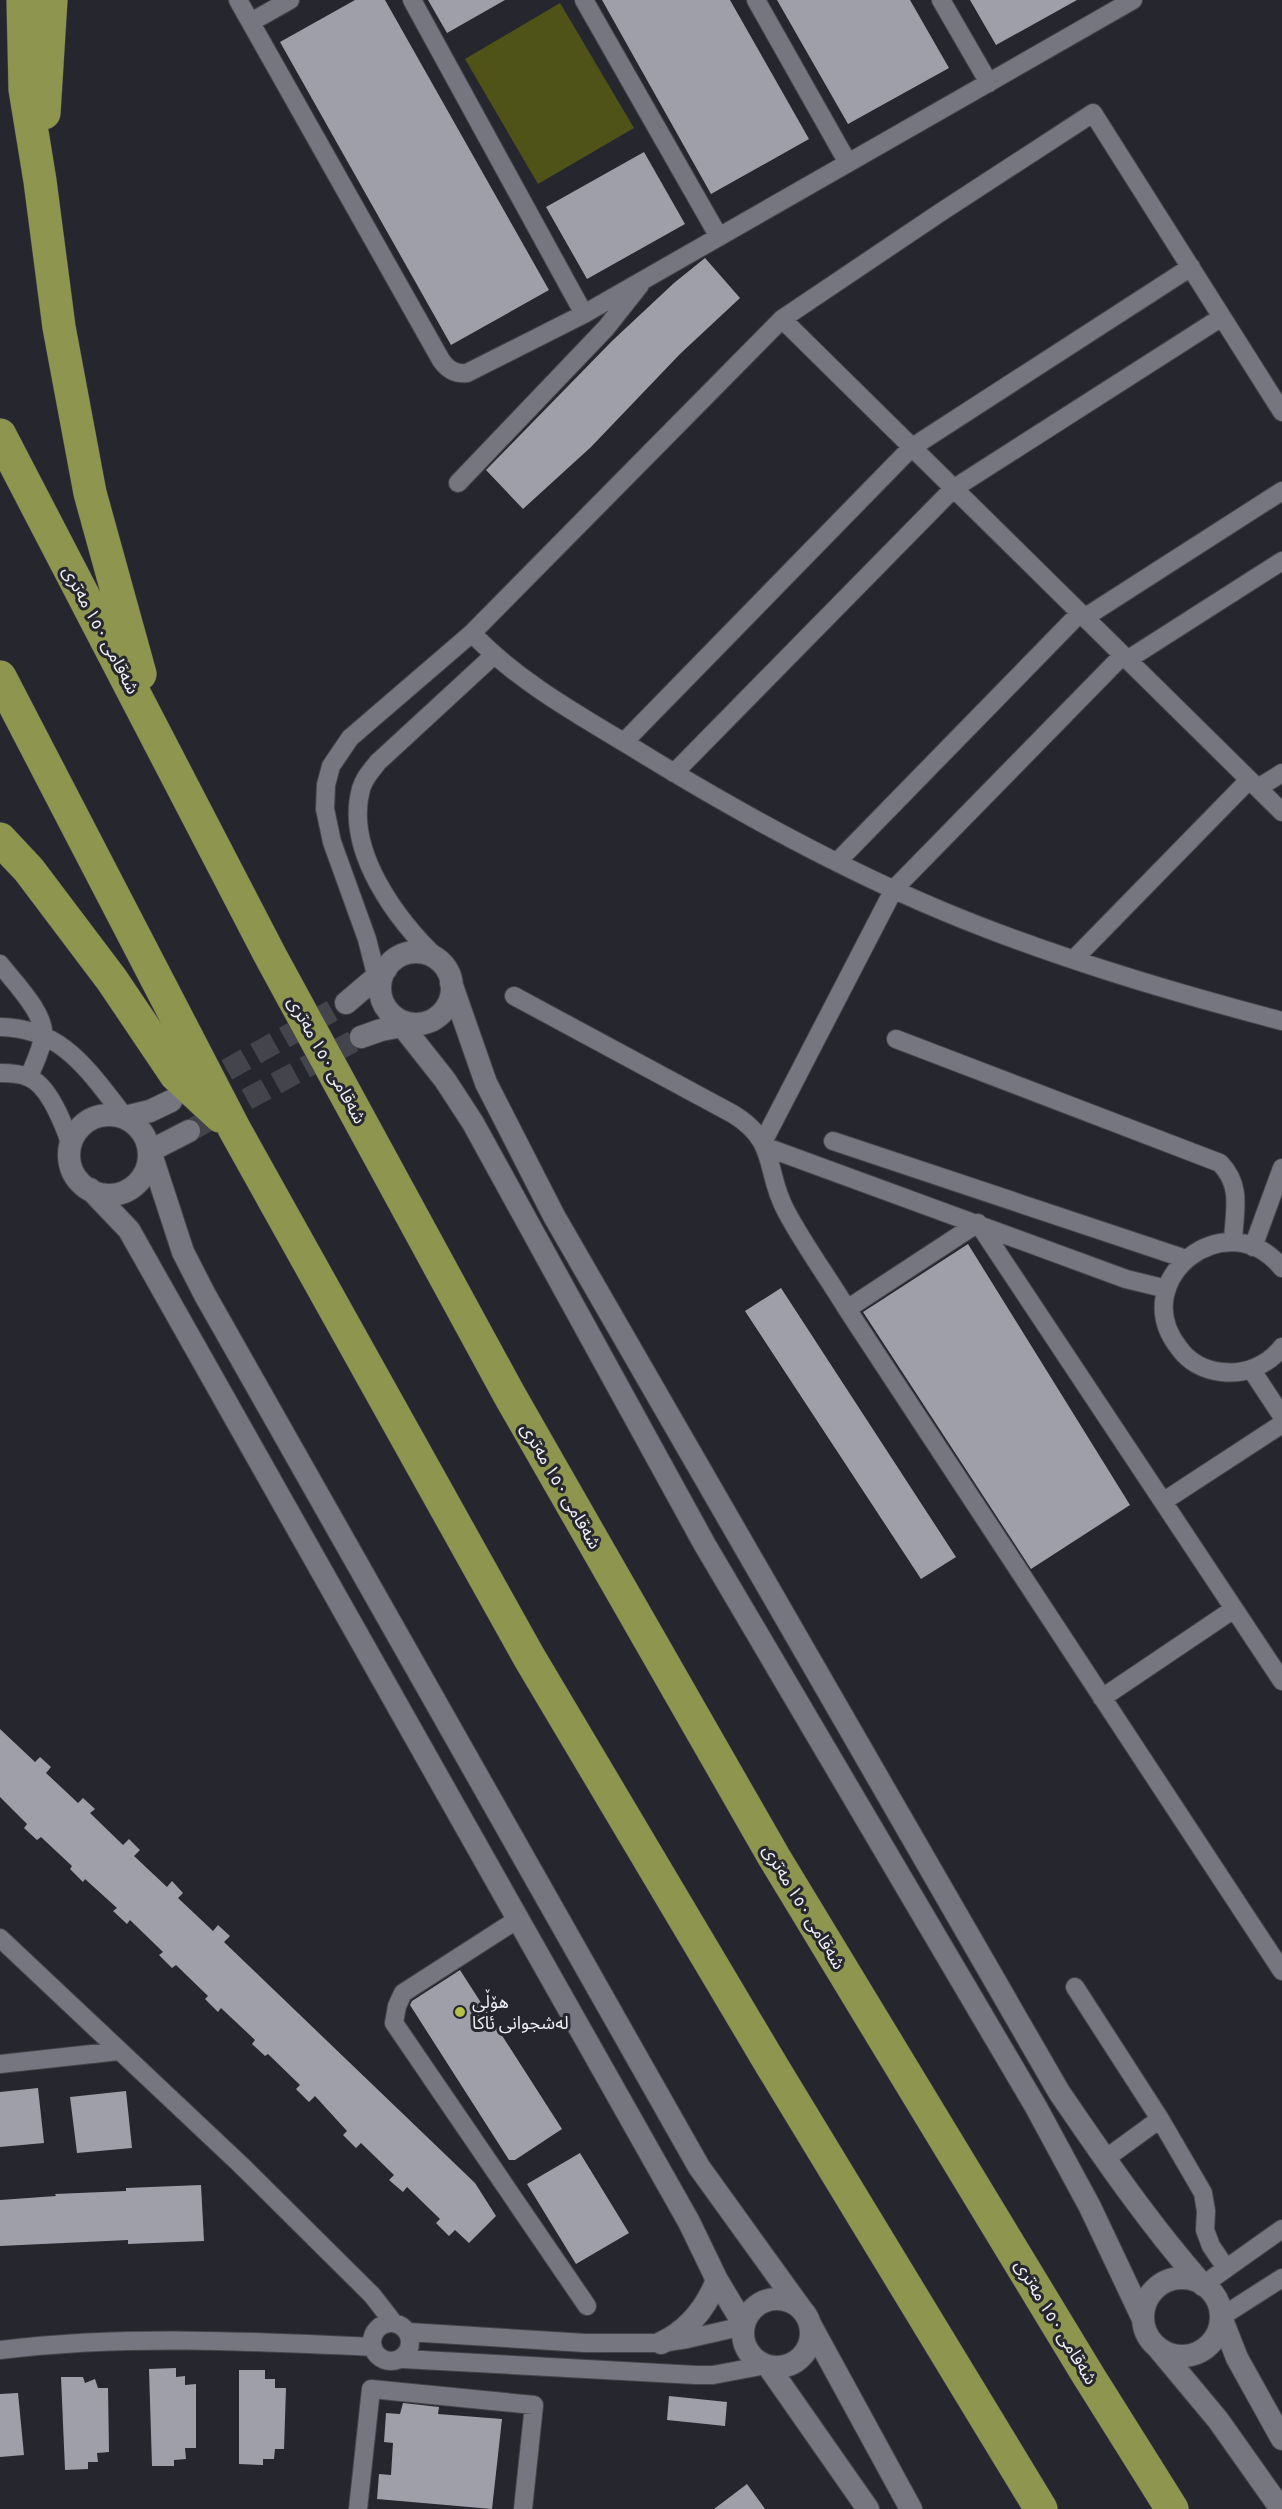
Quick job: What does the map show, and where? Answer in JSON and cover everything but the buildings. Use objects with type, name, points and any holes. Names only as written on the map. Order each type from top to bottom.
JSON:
[{"type":"highway","points":[[22,0],[25,89],[40,181],[58,327],[90,493],[157,737]]},
{"type":"highway","points":[[40,181],[51,0]]},
{"type":"highway","name":"شەقامی ١٥٠ مەتری","points":[[0,435],[271,957],[510,1396],[774,1857],[1088,2376],[1172,2509]]},
{"type":"highway","points":[[0,677],[235,1130],[529,1657],[766,2056],[1041,2509]]},
{"type":"highway","points":[[0,838],[29,870],[112,980],[176,1075],[235,1130]]},
{"type":"street","points":[[238,0],[445,366],[459,374],[467,373],[584,314],[1128,1]]},
{"type":"street","points":[[251,22],[290,0]]},
{"type":"street","points":[[411,0],[584,314]]},
{"type":"street","points":[[584,0],[719,237]]},
{"type":"street","points":[[756,0],[849,163]]},
{"type":"street","points":[[941,0],[989,83]]},
{"type":"street","points":[[1281,2509],[1218,2420],[1150,2339],[1143,2319],[1090,2207],[1036,2107],[705,1545],[473,1123],[403,1022],[382,1001],[381,978],[327,823],[325,793],[328,777],[336,757],[351,738],[472,633],[782,319],[950,205],[1093,113],[1282,412]]},
{"type":"street","points":[[624,742],[911,448],[1191,267]]},
{"type":"street","points":[[459,483],[606,328],[643,280],[658,272]]},
{"type":"street","points":[[674,773],[953,489],[1222,317]]},
{"type":"street","points":[[782,319],[1282,812]]},
{"type":"street","points":[[837,862],[1081,616],[1282,491]]},
{"type":"street","points":[[764,1145],[894,889],[1124,658],[1282,561]]},
{"type":"street","points":[[472,633],[493,656],[624,742],[748,816],[837,862],[945,912],[1074,959],[1223,1006],[1282,1021]]},
{"type":"street","points":[[493,656],[378,762],[366,777],[360,796],[361,834],[377,880],[394,911],[414,937],[440,961],[447,971],[486,1083],[554,1216],[1059,2092],[1105,2159],[1178,2256],[1216,2299],[1237,2358],[1282,2439]]},
{"type":"street","points":[[1074,959],[1254,784],[1282,773]]},
{"type":"street","points":[[346,1003],[381,978],[394,960],[411,953],[429,955],[440,961]]},
{"type":"street","points":[[0,964],[32,1005],[44,1035],[29,1077]]},
{"type":"street","points":[[361,1037],[403,1022],[434,1019],[448,1004],[451,983]]},
{"type":"street","points":[[514,996],[749,1124],[764,1145],[785,1210],[847,1309],[1282,1971]]},
{"type":"street","points":[[0,1027],[21,1028],[44,1035],[59,1043],[86,1067],[125,1117],[141,1131],[150,1151],[183,1252],[205,1295],[699,2167],[806,2317],[911,2509]]},
{"type":"street","points":[[896,1039],[1220,1163],[1231,1174],[1235,1185],[1233,1242]]},
{"type":"street","points":[[0,1073],[29,1077],[37,1083],[55,1106],[62,1118],[70,1144],[70,1165],[75,1175],[129,1230],[689,2222],[717,2280],[744,2325],[745,2346],[750,2354],[767,2366],[868,2509]]},
{"type":"street","points":[[70,1144],[75,1134],[92,1119],[103,1115],[125,1117],[150,1111],[171,1101]]},
{"type":"street","points":[[150,1151],[189,1131]]},
{"type":"street","points":[[833,1141],[1186,1259]]},
{"type":"street","points":[[764,1145],[1126,1278],[1167,1289]]},
{"type":"street","points":[[90,1190],[102,1194],[115,1194],[128,1190],[139,1182],[146,1171],[150,1151]]},
{"type":"street","points":[[1253,1247],[1282,1168]]},
{"type":"street","points":[[847,1309],[978,1223]]},
{"type":"street","points":[[978,1223],[1282,1681]]},
{"type":"street","points":[[1281,1350],[1266,1362],[1251,1369],[1237,1372],[1206,1369],[1189,1359],[1175,1343],[1167,1325],[1164,1304],[1173,1275],[1186,1259],[1213,1244],[1233,1242],[1253,1247],[1271,1257],[1282,1268]]},
{"type":"street","points":[[1251,1369],[1282,1416]]},
{"type":"street","points":[[1164,1501],[1282,1424]]},
{"type":"street","points":[[1102,1698],[1234,1609]]},
{"type":"street","points":[[518,1919],[403,1993],[397,2006],[394,2023],[587,2306]]},
{"type":"street","points":[[0,1938],[249,2173],[372,2295],[400,2327],[411,2344],[403,2359]]},
{"type":"street","points":[[1075,1987],[1160,2119],[1203,2193],[1205,2230],[1210,2246],[1226,2268]]},
{"type":"street","points":[[0,2064],[118,2051]]},
{"type":"street","points":[[1105,2159],[1160,2119]]},
{"type":"street","points":[[1203,2285],[1282,2229]]},
{"type":"street","points":[[1157,2347],[1174,2355],[1193,2355],[1204,2349],[1214,2341],[1221,2317],[1282,2278]]},
{"type":"street","points":[[662,2343],[674,2337],[703,2309],[717,2280]]},
{"type":"street","points":[[1143,2319],[1144,2307],[1149,2296],[1168,2281],[1192,2280],[1203,2285]]},
{"type":"street","points":[[774,2299],[794,2304],[806,2317],[811,2334],[805,2354],[788,2366],[767,2366],[712,2375],[403,2359],[394,2361],[384,2360],[375,2353],[373,2347],[373,2336],[380,2327],[585,2343],[662,2343],[687,2340],[744,2325],[755,2307],[774,2299]]},
{"type":"street","points":[[0,2350],[33,2346],[212,2340],[373,2347]]},
{"type":"street","points":[[358,2509],[371,2389],[534,2405],[523,2509]]},
{"type":"green space","points":[[560,3],[634,128],[538,184],[465,59]]},
{"type":"tunnel","points":[[198,1086],[346,1003]]},
{"type":"tunnel","points":[[189,1131],[361,1037]]},
{"type":"place","name":"هۆڵی لەشجوانی ئاکا","points":[[460,2012]]}]
